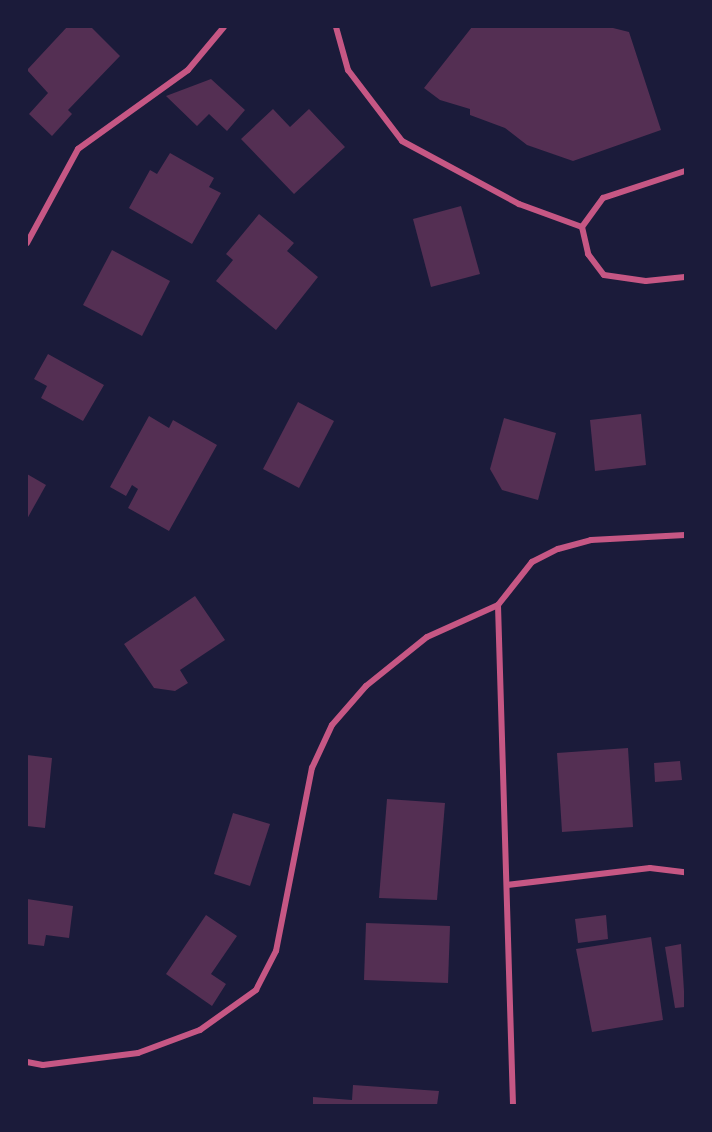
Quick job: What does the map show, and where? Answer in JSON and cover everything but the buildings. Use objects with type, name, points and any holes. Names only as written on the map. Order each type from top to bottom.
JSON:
[{"type":"street","points":[[27,243],[78,149],[188,70],[224,27]]},
{"type":"street","points":[[336,27],[348,70],[402,141],[519,204],[582,227]]},
{"type":"street","points":[[685,171],[603,198],[582,227],[588,254],[604,275],[646,281],[685,277]]},
{"type":"street","points":[[27,1062],[43,1065],[138,1053],[200,1030],[256,990],[276,951],[312,768],[332,725],[366,686],[427,637],[498,605],[532,562],[558,549],[591,540],[685,535]]},
{"type":"street","points":[[498,605],[513,1105]]},
{"type":"street","points":[[507,885],[650,868],[685,872]]}]
